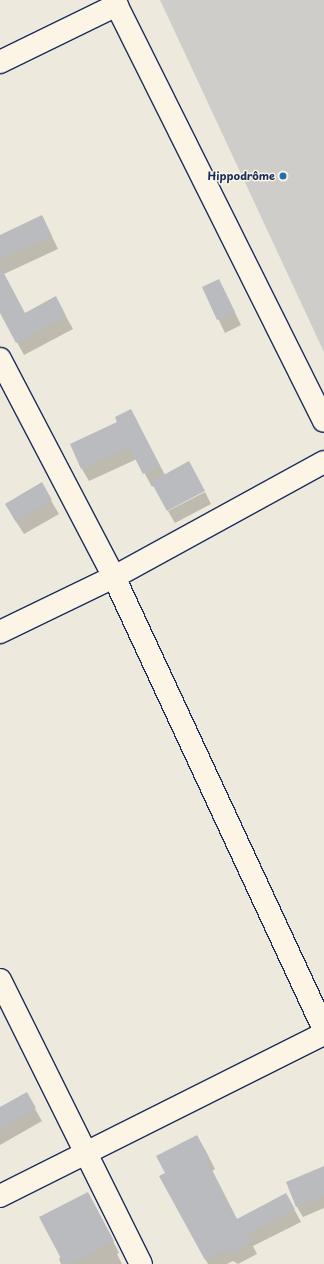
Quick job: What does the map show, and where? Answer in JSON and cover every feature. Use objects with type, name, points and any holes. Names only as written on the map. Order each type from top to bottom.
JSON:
[{"type":"street","points":[[0,62],[116,2],[324,422]]},
{"type":"street","points":[[0,359],[114,577],[324,1030]]},
{"type":"street","points":[[0,632],[114,577],[324,462]]},
{"type":"street","points":[[0,980],[141,1264]]},
{"type":"street","points":[[0,1196],[85,1152],[324,1034]]},
{"type":"shaded area","name":"Hippodrôme","points":[[160,0],[324,0],[324,352]]},
{"type":"building","points":[[42,215],[52,236],[0,259],[0,235]]},
{"type":"building","points":[[0,266],[25,313],[56,296],[66,316],[16,343],[0,313]]},
{"type":"building","points":[[219,279],[235,312],[217,320],[202,287]]},
{"type":"building","points":[[131,409],[160,466],[143,474],[129,447],[81,469],[70,444],[117,422],[115,417]]},
{"type":"building","points":[[189,461],[205,491],[167,511],[151,482]]},
{"type":"building","points":[[42,482],[52,500],[16,522],[5,504]]},
{"type":"building","points":[[27,1092],[36,1108],[0,1129],[0,1107]]},
{"type":"building","points":[[197,1135],[209,1157],[206,1158],[237,1219],[286,1193],[295,1209],[247,1234],[251,1242],[228,1254],[225,1249],[205,1260],[159,1176],[165,1173],[156,1156]]},
{"type":"building","points":[[324,1166],[324,1195],[296,1207],[286,1182]]},
{"type":"building","points":[[88,1192],[114,1241],[70,1264],[64,1264],[39,1217]]},
{"type":"place","name":"Hippodrôme","points":[[283,176]]}]
